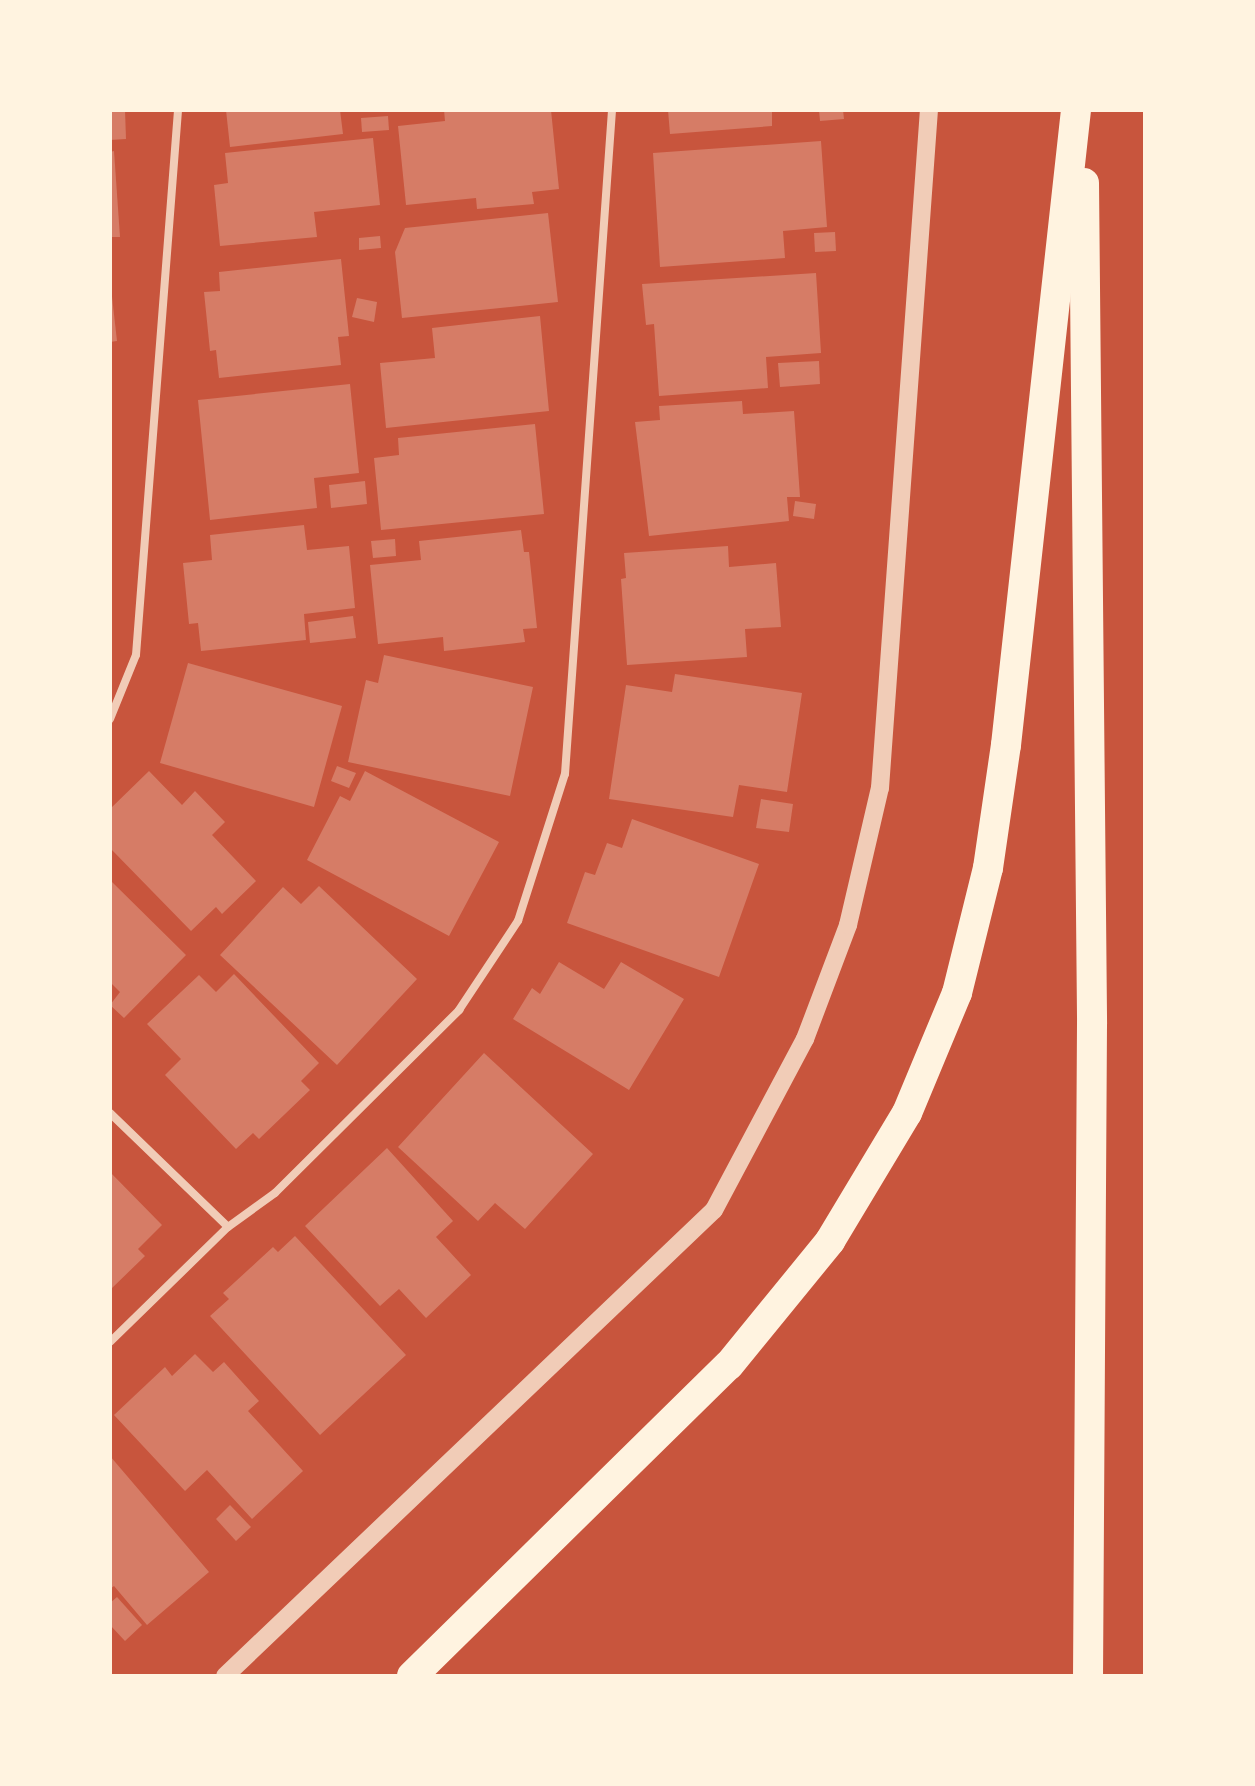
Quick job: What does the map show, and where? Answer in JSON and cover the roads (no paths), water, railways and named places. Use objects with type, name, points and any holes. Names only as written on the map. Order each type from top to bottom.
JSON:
[{"type":"highway","points":[[412,1676],[729,1365],[830,1240],[907,1114],[957,994],[988,868],[1006,746],[1079,110]]},
{"type":"highway","points":[[1079,110],[1092,1004],[1088,1676]]},
{"type":"street","points":[[224,1676],[714,1210],[805,1039],[848,925],[880,788],[930,110]]},
{"type":"lane","points":[[110,718],[136,655],[178,110]]},
{"type":"lane","points":[[110,1342],[228,1227],[275,1194],[459,1010],[518,921],[565,774],[612,110]]},
{"type":"lane","points":[[110,1113],[228,1227]]}]
